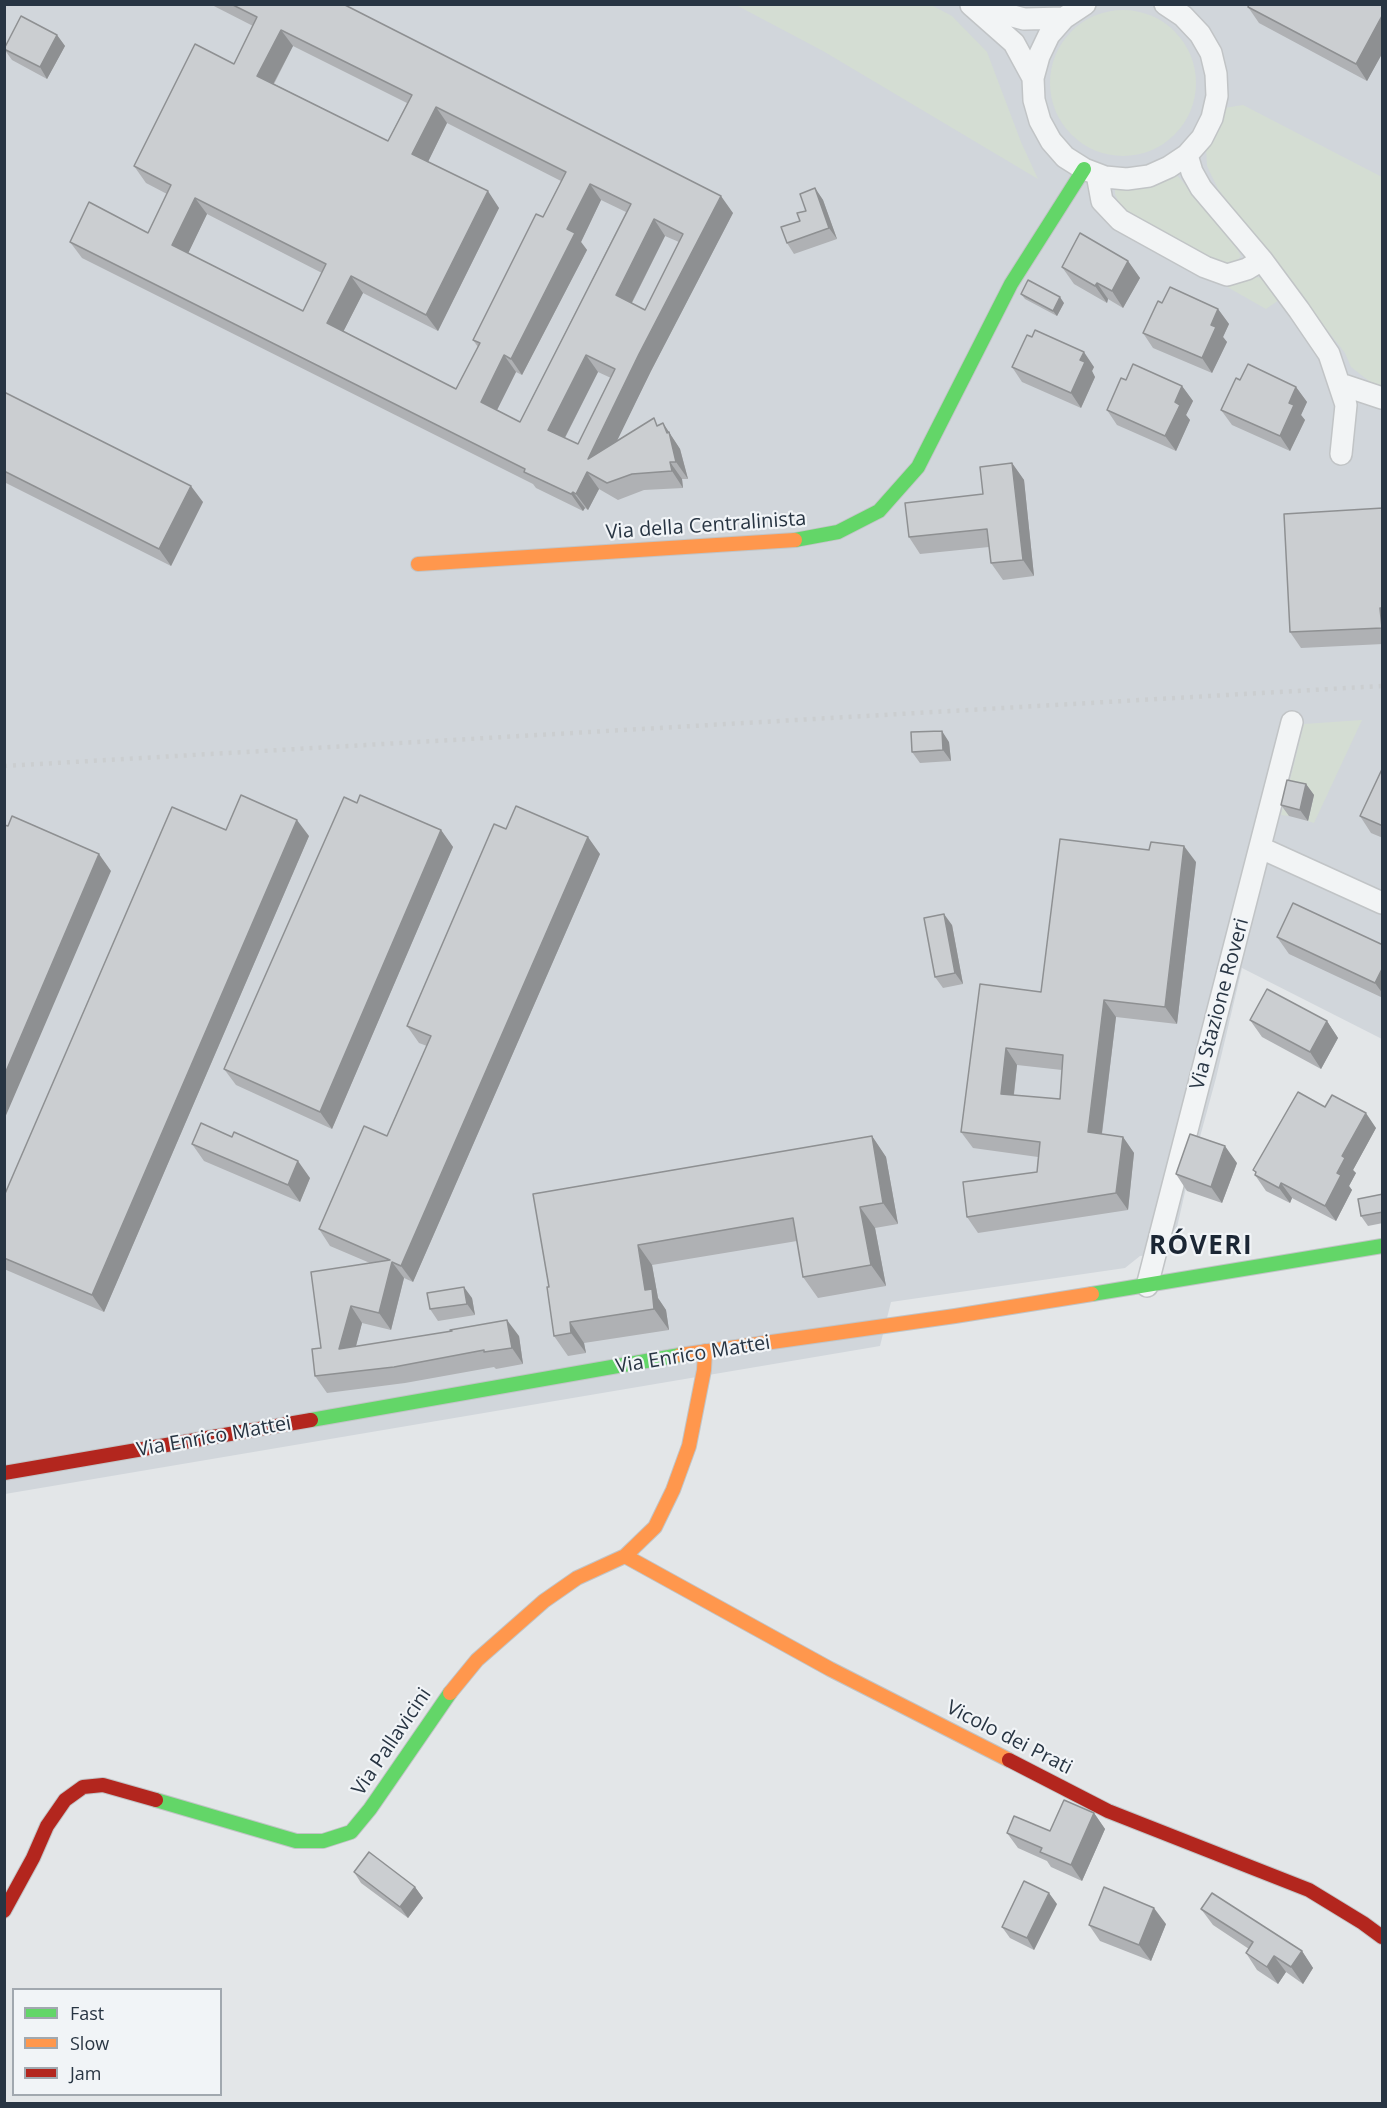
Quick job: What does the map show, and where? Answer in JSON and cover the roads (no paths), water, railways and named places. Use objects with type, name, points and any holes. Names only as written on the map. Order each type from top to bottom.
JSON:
[{"type":"street","points":[[971,4],[1024,19],[1064,18]]},
{"type":"street","points":[[971,4],[1014,43],[1034,78]]},
{"type":"street","points":[[1085,4],[1064,18],[1049,35],[1039,56],[1034,78],[1034,100],[1040,122],[1051,141],[1065,157],[1105,177],[1127,179],[1149,176],[1169,167],[1187,154],[1202,138],[1212,118],[1217,96],[1216,74],[1211,53],[1200,34],[1183,16],[1165,4]]},
{"type":"street","points":[[1195,4],[1200,34]]},
{"type":"street","points":[[1187,154],[1192,172],[1201,188],[1262,260],[1329,354],[1346,405],[1341,454]]},
{"type":"street","points":[[1091,171],[1102,201],[1120,220],[1205,267],[1227,275],[1247,269],[1262,260]]},
{"type":"street","name":"Via della Centralinista","points":[[418,564],[802,540],[838,532],[879,511],[918,467],[1011,284],[1091,171]]},
{"type":"street","points":[[1340,384],[1383,398]]},
{"type":"street","name":"Via Stazione Roveri","points":[[1147,1286],[1292,722]]},
{"type":"street","points":[[1260,848],[1383,903]]},
{"type":"street","name":"Via Enrico Mattei","points":[[4,1473],[705,1351],[955,1316],[1383,1246]]},
{"type":"street","name":"Via Pallavicini","points":[[4,1911],[33,1858],[47,1826],[65,1800],[83,1787],[104,1785],[296,1841],[323,1841],[351,1833],[370,1809],[442,1703],[477,1660],[544,1601],[577,1578],[625,1556],[655,1527],[674,1490],[688,1446],[702,1380],[705,1351]]},
{"type":"street","name":"Vicolo dei Prati","points":[[625,1556],[830,1669],[1108,1811],[1309,1890],[1383,1937]]},
{"type":"railway","points":[[4,766],[1382,686]]},
{"type":"district","name":"RÓVERI","points":[[1201,1247]]}]
